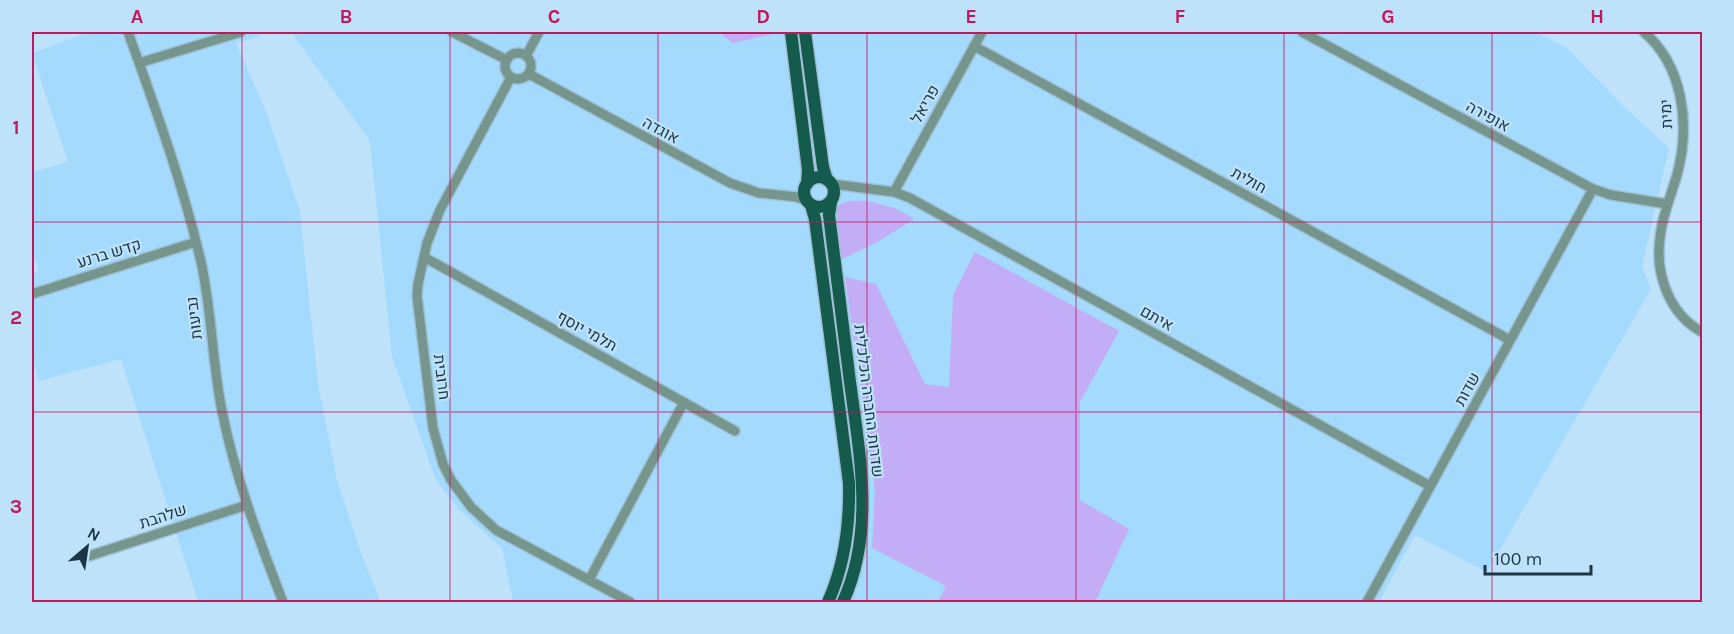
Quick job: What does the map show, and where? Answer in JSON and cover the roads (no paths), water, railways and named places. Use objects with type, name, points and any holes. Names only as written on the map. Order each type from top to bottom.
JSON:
[{"type":"main road","name":"שדרות החברה הכלכלית","points":[[791,32],[808,170],[807,195],[814,213],[849,483],[849,521],[845,549],[828,603]]},
{"type":"main road","points":[[805,32],[822,167],[834,188],[832,200],[824,207],[807,195],[814,178],[823,178],[829,182]]},
{"type":"main road","name":"שדרות החברה הכלכלית","points":[[832,200],[829,215],[864,495],[859,552],[843,603]]},
{"type":"street","name":"נביעות","points":[[128,32],[196,242],[206,286],[222,413],[247,505],[283,603]]},
{"type":"street","points":[[139,63],[241,32]]},
{"type":"street","points":[[452,32],[507,60]]},
{"type":"street","points":[[526,56],[539,32]]},
{"type":"street","name":"פריאל","points":[[894,192],[982,32]]},
{"type":"street","name":"אופירה","points":[[1302,32],[1593,189],[1611,195],[1667,204]]},
{"type":"street","name":"ימית","points":[[1644,32],[1665,55],[1679,88],[1682,104],[1682,135],[1678,170],[1659,238],[1660,268],[1674,307],[1686,321],[1702,332]]},
{"type":"street","name":"חולית","points":[[974,46],[1510,340]]},
{"type":"street","points":[[515,54],[526,56],[531,62],[529,74],[518,79],[511,77],[506,69],[507,60],[515,54]]},
{"type":"street","name":"אוגדה","points":[[529,74],[730,183],[759,193],[807,195]]},
{"type":"street","name":"חרובית","points":[[511,77],[440,210],[424,257],[418,284],[418,315],[433,428],[443,464],[451,480],[471,507],[496,530],[630,603]]},
{"type":"street","name":"איתם","points":[[829,182],[894,192],[910,198],[1430,486]]},
{"type":"street","name":"איתם","points":[[832,200],[843,192],[865,188]]},
{"type":"street","name":"שדות","points":[[1366,603],[1593,189]]},
{"type":"street","name":"קדש ברנע","points":[[32,294],[196,242]]},
{"type":"street","name":"תלמי יוסף","points":[[424,257],[735,431]]},
{"type":"street","points":[[590,580],[684,402]]},
{"type":"street","name":"שלהבת","points":[[89,556],[247,505]]}]
